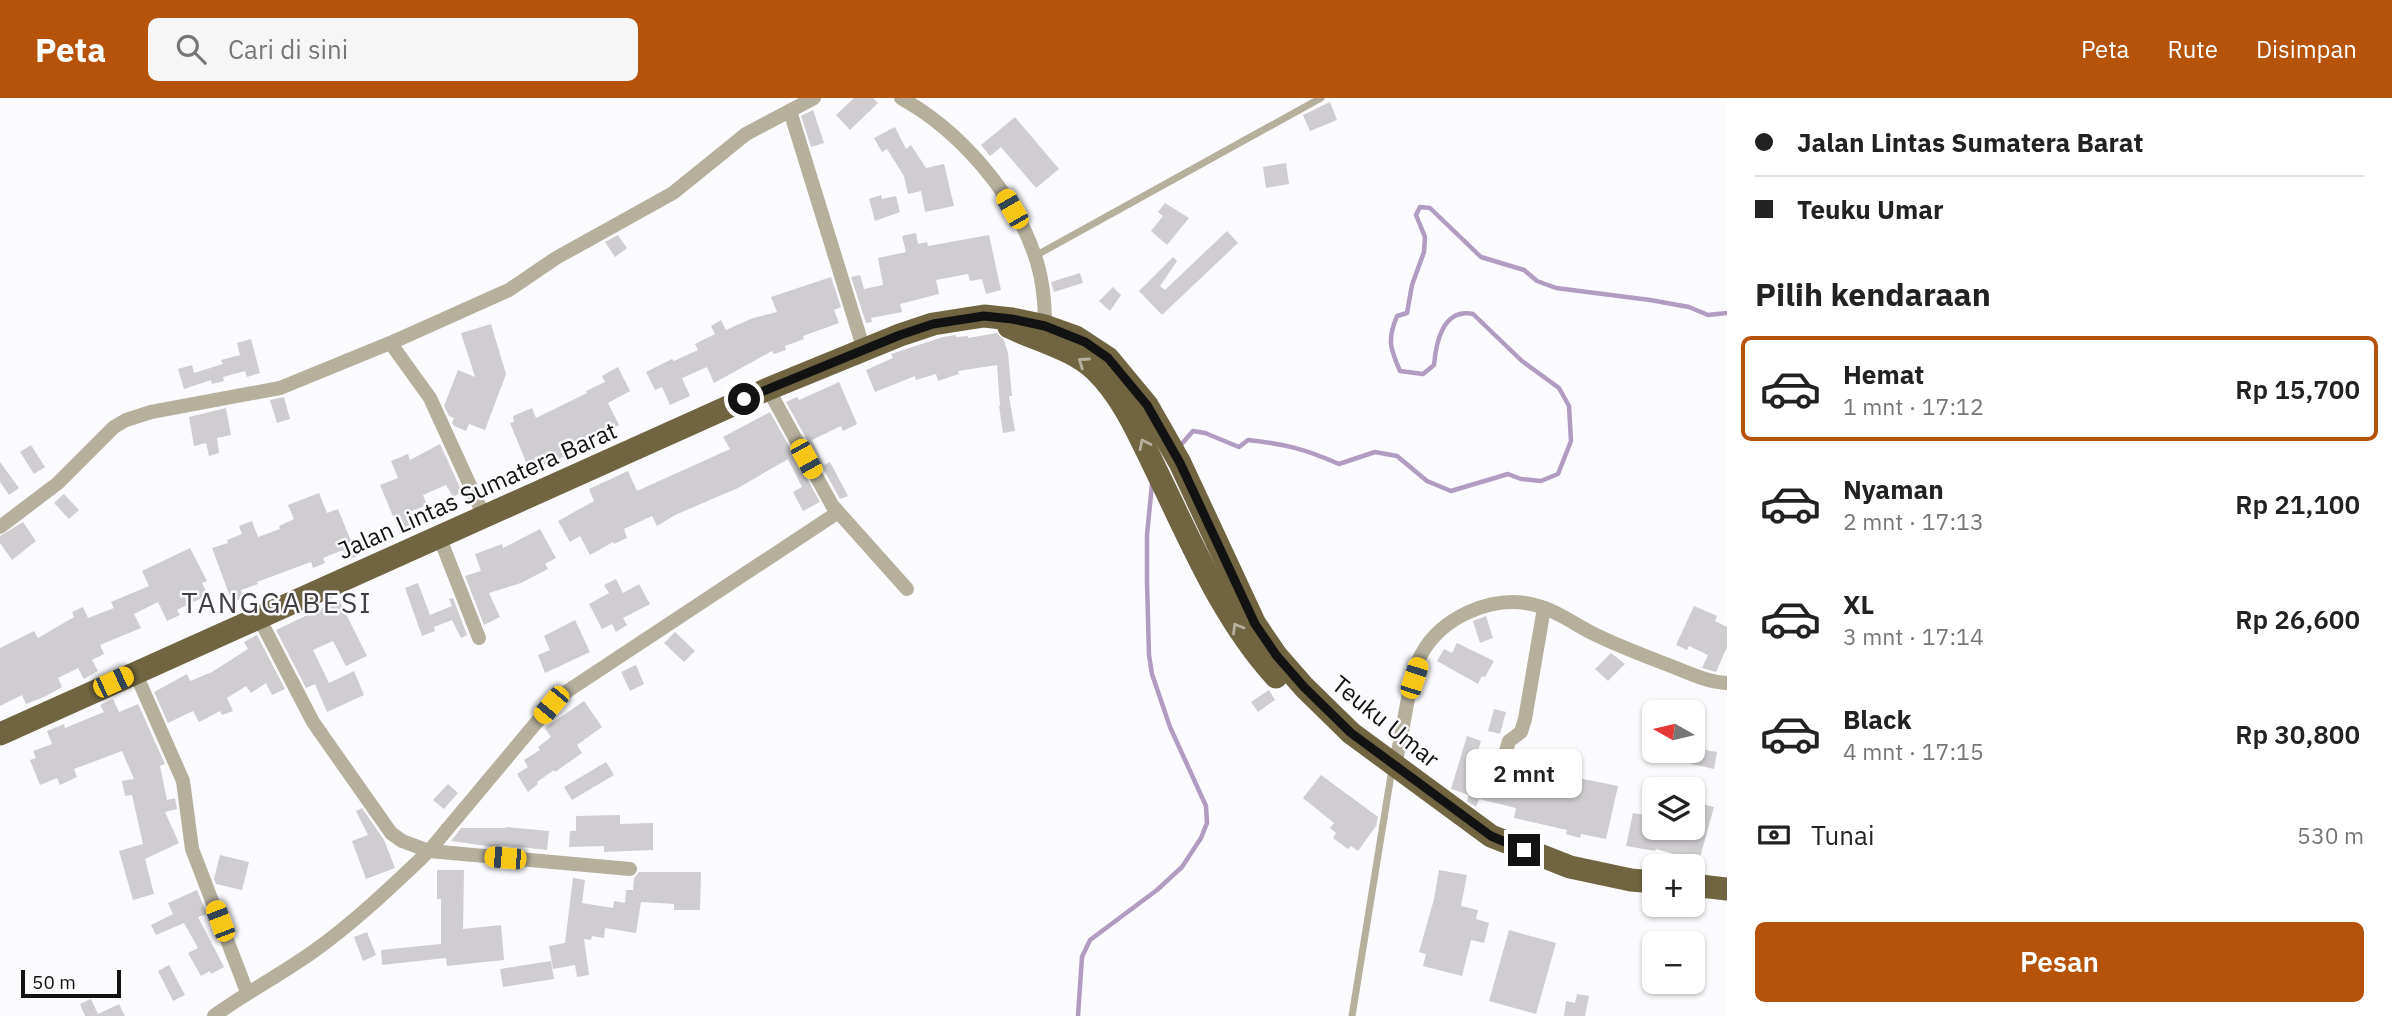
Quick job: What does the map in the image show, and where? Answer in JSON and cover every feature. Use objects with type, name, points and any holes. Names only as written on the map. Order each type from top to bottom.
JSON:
[{"type":"highway","name":"Jalan Lintas Sumatera Barat","points":[[0,734],[135,671],[768,389],[933,324],[984,316],[1045,326],[1076,337],[1102,354],[1138,409]]},
{"type":"highway","points":[[984,316],[1069,352],[1096,371],[1138,409]]},
{"type":"highway","name":"Teuku Umar","points":[[1138,409],[1180,463],[1255,624],[1276,655],[1346,738]]},
{"type":"highway","name":"Teuku Umar","points":[[1138,409],[1159,476],[1211,583],[1245,640],[1318,722],[1491,836],[1570,867],[1642,881]]},
{"type":"highway","name":"Teuku Umar","points":[[1393,769],[1448,820],[1487,847],[1568,879],[1642,893]]},
{"type":"highway","points":[[1705,886],[1727,889]]},
{"type":"highway","points":[[1705,899],[1727,902]]},
{"type":"street","points":[[0,527],[58,483],[114,427],[127,420],[161,410],[280,387],[395,341],[509,290],[568,251],[673,193],[741,137],[814,98]]},
{"type":"street","points":[[901,98],[938,121],[984,169],[1003,194],[1035,256],[1045,298],[1045,326]]},
{"type":"street","points":[[790,111],[864,350]]},
{"type":"street","points":[[395,341],[394,348],[430,398],[484,516]]},
{"type":"street","points":[[768,389],[837,513],[906,589]]},
{"type":"street","points":[[214,1016],[247,992],[314,951],[375,902],[429,851],[563,694],[837,513]]},
{"type":"street","points":[[439,536],[479,638]]},
{"type":"street","points":[[1393,769],[1420,657],[1436,634],[1461,616],[1485,607],[1523,603],[1544,608],[1635,652],[1705,679],[1727,683]]},
{"type":"street","points":[[1500,771],[1509,741],[1521,732],[1525,719],[1544,608]]},
{"type":"street","points":[[259,618],[313,722],[391,833],[402,841],[429,851],[630,869]]},
{"type":"street","points":[[135,671],[183,781],[192,849],[247,992]]},
{"type":"lane","points":[[1035,256],[1321,98]]},
{"type":"lane","points":[[1352,1016],[1393,769]]},
{"type":"building","points":[[854,98],[873,98],[878,103],[850,130],[836,115]]},
{"type":"building","points":[[1330,102],[1337,120],[1310,131],[1303,115]]},
{"type":"building","points":[[813,110],[824,143],[811,147],[801,116]]},
{"type":"building","points":[[1015,117],[1059,169],[1036,188],[1001,147],[990,156],[981,145]]},
{"type":"building","points":[[895,127],[906,149],[911,145],[926,168],[944,164],[954,206],[925,212],[921,191],[908,194],[904,176],[887,149],[882,152],[874,138]]},
{"type":"building","points":[[1286,163],[1289,184],[1266,188],[1263,167]]},
{"type":"building","points":[[881,195],[882,199],[896,196],[900,212],[875,221],[869,199]]},
{"type":"building","points":[[1165,203],[1189,218],[1167,245],[1151,231],[1163,216],[1158,212]]},
{"type":"building","points":[[1227,231],[1238,243],[1162,315],[1139,291],[1173,257],[1177,261],[1160,286],[1165,290]]},
{"type":"building","points":[[916,233],[918,244],[927,242],[928,246],[989,235],[1001,290],[986,294],[982,279],[970,281],[968,274],[936,280],[939,294],[900,304],[902,312],[871,318],[872,322],[866,323],[851,277],[860,275],[864,289],[883,285],[878,258],[906,252],[902,236]]},
{"type":"building","points":[[618,235],[627,248],[615,257],[605,242]]},
{"type":"building","points":[[1080,273],[1083,283],[1054,292],[1051,282]]},
{"type":"building","points":[[831,277],[841,307],[834,310],[839,323],[803,336],[804,339],[785,346],[786,350],[774,354],[772,351],[714,383],[707,367],[682,378],[690,396],[670,405],[662,387],[655,390],[646,372],[698,350],[695,344],[715,334],[711,326],[721,320],[726,330],[753,318],[777,312],[771,297]]},
{"type":"building","points":[[1113,287],[1121,295],[1110,311],[1099,301]]},
{"type":"building","points":[[491,324],[506,374],[485,430],[469,424],[466,431],[454,426],[454,418],[449,416],[444,406],[458,370],[475,377],[461,333]]},
{"type":"building","points":[[997,333],[1004,340],[1008,353],[1012,396],[1009,396],[1015,431],[1003,433],[997,365],[958,371],[959,374],[938,381],[936,374],[916,380],[915,376],[875,392],[866,370],[893,358],[891,354],[943,337],[956,335],[968,338]]},
{"type":"building","points":[[251,339],[260,373],[247,377],[245,371],[223,377],[224,381],[212,384],[211,380],[184,389],[178,369],[192,365],[194,373],[223,364],[221,360],[240,355],[237,343]]},
{"type":"building","points":[[618,367],[630,391],[608,403],[619,425],[580,446],[583,452],[544,465],[542,461],[528,467],[510,423],[514,422],[513,416],[532,408],[536,418],[605,382],[602,376]]},
{"type":"building","points":[[839,382],[857,424],[843,431],[841,426],[812,440],[824,465],[830,462],[848,496],[840,499],[786,402],[797,397],[799,400]]},
{"type":"building","points":[[284,397],[290,419],[277,423],[270,400]]},
{"type":"building","points":[[226,408],[231,435],[217,438],[219,453],[209,456],[206,443],[194,446],[189,417]]},
{"type":"building","points":[[770,412],[820,502],[803,511],[793,492],[802,487],[788,459],[738,488],[675,515],[657,526],[652,516],[624,529],[627,538],[614,544],[613,542],[590,555],[580,536],[570,542],[558,521],[594,501],[589,489],[628,471],[637,491],[730,449],[723,437]]},
{"type":"building","points":[[440,444],[462,492],[453,497],[446,485],[423,495],[427,505],[409,512],[415,527],[400,533],[380,485],[398,478],[391,461],[408,454],[410,460]]},
{"type":"building","points":[[31,445],[45,467],[34,474],[20,452]]},
{"type":"building","points":[[0,462],[19,488],[9,495],[0,482]]},
{"type":"building","points":[[319,493],[327,513],[338,509],[357,556],[348,560],[343,550],[323,558],[325,563],[313,568],[311,562],[257,582],[258,584],[241,590],[243,598],[232,602],[212,548],[228,543],[227,540],[242,534],[239,526],[252,521],[258,537],[280,529],[279,526],[294,519],[288,505]]},
{"type":"building","points":[[64,494],[79,510],[69,519],[54,503]]},
{"type":"building","points":[[23,522],[36,541],[12,560],[0,543],[0,536]]},
{"type":"building","points":[[540,529],[556,558],[545,564],[548,569],[521,583],[489,593],[500,617],[484,625],[465,576],[481,571],[475,554],[502,544],[503,548]]},
{"type":"building","points":[[190,548],[207,581],[202,583],[208,595],[177,610],[180,615],[167,621],[158,602],[134,614],[141,628],[100,645],[104,654],[92,660],[98,671],[84,679],[78,668],[58,678],[62,687],[44,697],[26,704],[22,695],[0,706],[0,648],[34,631],[38,638],[74,617],[72,612],[83,607],[88,618],[114,608],[111,602],[149,586],[142,571]]},
{"type":"building","points":[[616,579],[623,593],[639,584],[650,604],[623,618],[627,625],[616,632],[612,624],[602,629],[589,604],[609,593],[604,585]]},
{"type":"building","points":[[418,583],[430,615],[452,606],[449,599],[453,598],[467,635],[461,638],[452,620],[434,627],[435,631],[422,636],[405,588]]},
{"type":"building","points":[[339,600],[367,656],[346,666],[333,641],[313,650],[329,683],[354,671],[364,695],[327,712],[315,684],[306,688],[276,630]]},
{"type":"building","points":[[1694,606],[1717,616],[1715,621],[1727,627],[1727,647],[1716,672],[1702,668],[1708,655],[1689,646],[1687,650],[1676,645]]},
{"type":"building","points":[[1486,616],[1493,638],[1480,643],[1473,621]]},
{"type":"building","points":[[575,620],[590,652],[545,673],[538,655],[550,650],[544,636]]},
{"type":"building","points":[[675,632],[695,651],[684,662],[664,643]]},
{"type":"building","points":[[257,635],[285,689],[272,695],[266,683],[251,693],[246,686],[227,698],[233,711],[222,715],[220,711],[199,722],[193,711],[168,723],[154,692],[187,674],[190,681],[212,672],[248,649],[244,642]]},
{"type":"building","points":[[1457,643],[1494,661],[1478,684],[1437,661],[1444,649],[1452,653]]},
{"type":"building","points":[[1611,653],[1625,664],[1608,681],[1595,669]]},
{"type":"building","points":[[636,665],[644,684],[630,691],[621,672]]},
{"type":"building","points":[[1269,690],[1275,700],[1258,712],[1251,702]]},
{"type":"building","points":[[113,699],[119,712],[138,704],[165,764],[160,766],[167,800],[175,798],[177,809],[165,812],[179,843],[145,859],[154,894],[133,900],[119,851],[143,844],[132,795],[125,796],[122,781],[134,779],[122,751],[74,769],[77,777],[60,785],[57,778],[40,785],[30,760],[36,758],[33,751],[52,744],[47,731],[64,724],[65,728],[104,712],[100,705]]},
{"type":"building","points":[[584,701],[602,727],[577,745],[582,753],[537,782],[528,792],[517,774],[528,767],[524,760],[540,750],[538,747],[551,737],[545,728]]},
{"type":"building","points":[[1494,709],[1506,712],[1500,734],[1488,731]]},
{"type":"building","points":[[1467,736],[1481,741],[1474,763],[1491,772],[1497,780],[1507,777],[1516,752],[1543,759],[1544,755],[1572,762],[1568,776],[1618,786],[1606,839],[1581,834],[1580,838],[1566,834],[1567,830],[1514,818],[1516,808],[1479,799],[1476,807],[1467,801],[1469,795],[1451,789]]},
{"type":"building","points":[[1705,750],[1717,752],[1714,769],[1691,764],[1705,763]]},
{"type":"building","points":[[606,762],[614,775],[572,800],[564,787]]},
{"type":"building","points":[[1321,775],[1378,817],[1376,826],[1358,851],[1351,846],[1348,849],[1333,838],[1336,833],[1330,828],[1334,823],[1303,798]]},
{"type":"building","points":[[448,784],[458,793],[444,809],[433,800]]},
{"type":"building","points":[[1705,805],[1714,807],[1705,839]]},
{"type":"building","points":[[362,808],[384,840],[395,868],[366,879],[352,841],[368,835],[356,811]]},
{"type":"building","points":[[1633,813],[1642,815],[1642,840],[1705,840],[1701,854],[1674,854],[1626,846]]},
{"type":"building","points":[[620,815],[620,824],[653,823],[653,850],[604,852],[604,846],[569,847],[570,831],[576,831],[576,816]]},
{"type":"building","points":[[506,827],[549,831],[547,850],[501,845],[501,848],[451,841],[461,828]]},
{"type":"building","points":[[220,855],[249,862],[242,890],[216,884],[214,879]]},
{"type":"building","points":[[437,870],[464,870],[463,929],[501,925],[504,960],[447,966],[446,958],[382,965],[381,950],[441,944],[441,899],[437,899]]},
{"type":"building","points":[[1439,870],[1467,875],[1461,906],[1478,910],[1476,919],[1489,923],[1484,943],[1471,940],[1462,976],[1423,966],[1426,954],[1419,952]]},
{"type":"building","points":[[639,872],[701,872],[700,910],[674,910],[674,904],[641,902],[636,933],[605,928],[604,938],[592,936],[591,940],[584,939],[589,975],[577,977],[575,965],[553,969],[549,946],[565,943],[573,878],[585,880],[582,903],[613,908],[614,901],[625,903],[626,890],[633,890],[634,878]]},
{"type":"building","points":[[197,890],[207,914],[198,917],[224,967],[201,976],[188,953],[198,948],[184,923],[156,935],[151,925],[173,914],[168,903]]},
{"type":"building","points":[[1509,930],[1556,943],[1536,1014],[1489,1001]]},
{"type":"building","points":[[367,932],[376,955],[363,961],[354,937]]},
{"type":"building","points":[[551,961],[554,979],[503,987],[500,969]]},
{"type":"building","points":[[169,965],[185,995],[173,1001],[158,971]]},
{"type":"building","points":[[1577,994],[1589,996],[1585,1016],[1564,1016],[1566,1001],[1575,1003]]},
{"type":"building","points":[[91,999],[98,1014],[119,1004],[125,1016],[85,1016],[80,1004]]},
{"type":"waterway","points":[[1180,446],[1193,431],[1239,447],[1248,440],[1284,445],[1339,464],[1375,452],[1397,456],[1427,481],[1451,491],[1508,474],[1521,479],[1541,481],[1558,474],[1571,441],[1569,406],[1559,388],[1522,361],[1473,314],[1455,316],[1448,321],[1439,337],[1434,365],[1423,374],[1400,371],[1392,350],[1391,338],[1397,316],[1407,313],[1412,285],[1424,252],[1425,237],[1416,215],[1420,207],[1430,208],[1481,257],[1524,270],[1537,281],[1556,288],[1650,300],[1689,307],[1708,315],[1727,313]]},
{"type":"waterway","points":[[1078,1016],[1082,957],[1090,940],[1157,890],[1182,867],[1201,838],[1207,823],[1206,806],[1170,727],[1152,674],[1147,582],[1147,535],[1152,484]]},
{"type":"district","name":"TANGGABESI","points":[[277,602]]},
{"type":"route","points":[[744,399],[933,324],[984,316],[1012,319],[1045,326],[1085,342],[1108,358],[1147,405],[1180,463],[1255,624],[1276,655],[1351,733],[1491,836],[1524,850]]}]
